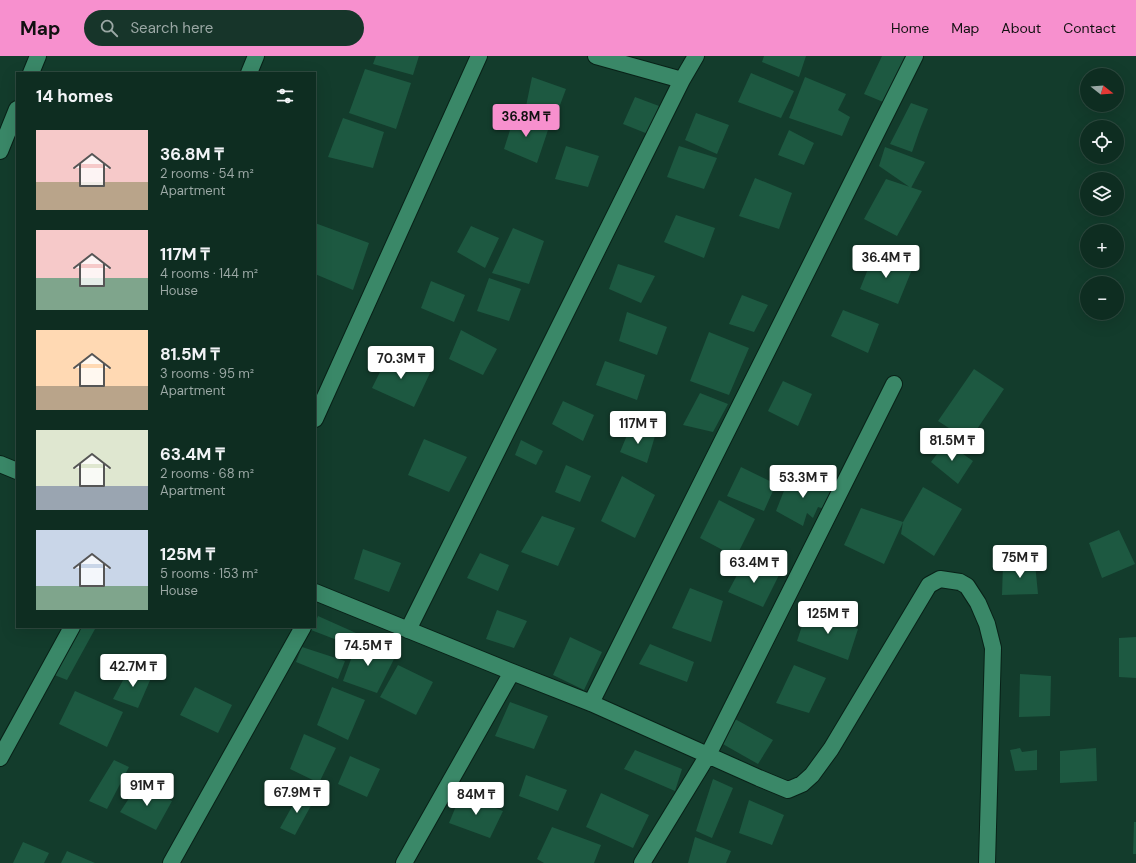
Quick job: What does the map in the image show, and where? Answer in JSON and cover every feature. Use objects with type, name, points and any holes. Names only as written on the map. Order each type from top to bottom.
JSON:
[{"type":"street","points":[[31,72],[38,56]]},
{"type":"street","points":[[249,72],[256,56]]},
{"type":"street","points":[[316,417],[479,56]]},
{"type":"street","points":[[596,56],[682,80]]},
{"type":"street","points":[[408,630],[682,80],[696,56]]},
{"type":"street","points":[[591,703],[915,56]]},
{"type":"street","points":[[0,151],[16,111]]},
{"type":"street","points":[[642,863],[708,755],[894,384]]},
{"type":"street","points":[[0,464],[16,471]]},
{"type":"street","points":[[317,598],[408,630],[591,703],[788,790],[802,784],[812,775],[831,749],[929,585],[940,579],[960,582],[967,586],[978,603],[987,624],[993,648],[987,863]]},
{"type":"street","points":[[0,758],[71,628]]},
{"type":"street","points":[[171,863],[302,628]]},
{"type":"street","points":[[404,863],[512,672]]},
{"type":"building","points":[[376,56],[419,56],[413,75],[373,64]]},
{"type":"building","points":[[764,56],[806,56],[799,77],[762,62]]},
{"type":"building","points":[[882,56],[912,56],[888,104],[864,94]]},
{"type":"building","points":[[365,69],[411,83],[396,129],[349,113]]},
{"type":"building","points":[[751,73],[794,91],[781,118],[738,102]]},
{"type":"building","points":[[532,77],[566,89],[554,121],[525,111]]},
{"type":"building","points":[[805,77],[846,94],[838,110],[850,117],[842,136],[789,118]]},
{"type":"building","points":[[635,97],[659,106],[648,134],[623,124]]},
{"type":"building","points":[[911,103],[928,109],[912,152],[890,144]]},
{"type":"building","points":[[696,113],[729,125],[717,154],[685,140]]},
{"type":"building","points":[[515,114],[549,127],[537,163],[504,149]]},
{"type":"building","points":[[343,118],[384,132],[373,168],[328,157]]},
{"type":"building","points":[[789,130],[814,143],[804,165],[778,155]]},
{"type":"building","points":[[566,146],[599,156],[588,187],[555,179]]},
{"type":"building","points":[[679,146],[717,158],[704,189],[667,177]]},
{"type":"building","points":[[885,147],[925,162],[911,188],[879,166]]},
{"type":"building","points":[[755,178],[792,193],[779,229],[739,216]]},
{"type":"building","points":[[886,179],[922,191],[897,236],[864,219]]},
{"type":"building","points":[[676,215],[715,228],[704,258],[664,242]]},
{"type":"building","points":[[316,223],[369,243],[353,290],[316,274]]},
{"type":"building","points":[[471,226],[499,238],[485,268],[457,252]]},
{"type":"building","points":[[513,228],[544,241],[529,284],[492,273]]},
{"type":"building","points":[[874,254],[913,267],[898,304],[860,289]]},
{"type":"building","points":[[618,264],[655,276],[641,303],[609,289]]},
{"type":"building","points":[[489,278],[521,289],[509,321],[477,311]]},
{"type":"building","points":[[431,281],[465,295],[454,322],[421,308]]},
{"type":"building","points":[[742,295],[768,305],[754,332],[729,324]]},
{"type":"building","points":[[843,310],[879,324],[868,353],[831,336]]},
{"type":"building","points":[[627,312],[667,327],[657,355],[619,341]]},
{"type":"building","points":[[461,330],[497,349],[483,375],[449,359]]},
{"type":"building","points":[[709,332],[749,348],[729,395],[690,381]]},
{"type":"building","points":[[390,352],[430,373],[414,407],[372,388]]},
{"type":"building","points":[[605,361],[645,375],[637,400],[596,385]]},
{"type":"building","points":[[974,369],[1004,389],[969,441],[938,421]]},
{"type":"building","points":[[783,381],[812,394],[798,426],[768,411]]},
{"type":"building","points":[[700,393],[728,404],[713,432],[683,425]]},
{"type":"building","points":[[563,401],[594,415],[583,441],[552,424]]},
{"type":"building","points":[[630,428],[655,436],[647,463],[620,452]]},
{"type":"building","points":[[424,439],[467,457],[449,492],[408,475]]},
{"type":"building","points":[[521,440],[543,451],[536,465],[515,455]]},
{"type":"building","points":[[946,442],[973,461],[958,484],[931,462]]},
{"type":"building","points":[[566,465],[591,476],[580,502],[555,492]]},
{"type":"building","points":[[741,467],[776,484],[764,511],[727,496]]},
{"type":"building","points":[[791,473],[836,493],[828,510],[818,507],[813,518],[807,513],[803,526],[776,511]]},
{"type":"building","points":[[622,476],[655,495],[635,538],[601,521]]},
{"type":"building","points":[[923,487],[962,509],[934,556],[901,534],[903,522]]},
{"type":"building","points":[[719,500],[755,519],[736,557],[700,538]]},
{"type":"building","points":[[861,508],[903,522],[884,564],[844,545]]},
{"type":"building","points":[[542,516],[575,528],[558,566],[521,552]]},
{"type":"building","points":[[1119,530],[1135,564],[1102,578],[1089,543]]},
{"type":"building","points":[[363,549],[401,563],[389,592],[354,579]]},
{"type":"building","points":[[480,553],[509,565],[498,591],[467,578]]},
{"type":"building","points":[[745,560],[779,575],[763,607],[728,592]]},
{"type":"building","points":[[1035,563],[1038,594],[1002,595],[1003,564]]},
{"type":"building","points":[[690,588],[723,601],[711,642],[672,628]]},
{"type":"building","points":[[497,610],[527,621],[514,648],[486,639]]},
{"type":"building","points":[[807,611],[858,629],[848,660],[797,641]]},
{"type":"building","points":[[318,616],[356,633],[350,645],[311,630],[312,628],[316,628],[316,621]]},
{"type":"building","points":[[76,628],[95,629],[67,680],[52,674]]},
{"type":"building","points":[[570,637],[602,652],[584,690],[553,675]]},
{"type":"building","points":[[1136,637],[1136,678],[1119,677],[1119,638]]},
{"type":"building","points":[[358,640],[395,657],[377,693],[343,681]]},
{"type":"building","points":[[650,644],[694,662],[687,682],[639,664]]},
{"type":"building","points":[[302,647],[345,661],[338,679],[296,662]]},
{"type":"building","points":[[398,665],[433,682],[416,715],[380,697]]},
{"type":"building","points":[[794,665],[826,678],[809,713],[776,703]]},
{"type":"building","points":[[130,667],[151,678],[138,708],[113,699]]},
{"type":"building","points":[[1020,674],[1051,676],[1050,716],[1019,717]]},
{"type":"building","points":[[195,687],[232,705],[218,733],[180,715]]},
{"type":"building","points":[[332,687],[365,700],[348,740],[317,725]]},
{"type":"building","points":[[75,691],[123,712],[107,747],[59,724]]},
{"type":"building","points":[[510,702],[548,716],[534,749],[495,736]]},
{"type":"building","points":[[735,719],[773,740],[758,764],[721,743]]},
{"type":"building","points":[[304,734],[336,748],[319,783],[290,769]]},
{"type":"building","points":[[1020,748],[1022,752],[1037,750],[1037,770],[1015,771],[1010,750]]},
{"type":"building","points":[[1096,748],[1097,781],[1060,783],[1060,751]]},
{"type":"building","points":[[635,750],[682,769],[675,791],[624,769]]},
{"type":"building","points":[[350,756],[380,769],[367,797],[338,784]]},
{"type":"building","points":[[114,760],[129,767],[107,809],[89,801]]},
{"type":"building","points":[[526,775],[567,790],[558,811],[519,796]]},
{"type":"building","points":[[713,779],[733,788],[712,838],[696,831]]},
{"type":"building","points":[[139,783],[172,801],[156,830],[120,812]]},
{"type":"building","points":[[601,793],[649,815],[633,848],[586,827]]},
{"type":"building","points":[[299,794],[314,800],[295,835],[280,828]]},
{"type":"building","points":[[461,794],[503,811],[490,838],[449,823]]},
{"type":"building","points":[[749,800],[784,815],[772,845],[739,833]]},
{"type":"building","points":[[1134,822],[1136,822],[1136,854],[1133,854]]},
{"type":"building","points":[[552,827],[601,845],[594,863],[544,863],[537,859]]},
{"type":"building","points":[[695,837],[731,851],[726,863],[688,863]]},
{"type":"building","points":[[23,842],[49,853],[44,863],[13,863]]},
{"type":"building","points":[[67,851],[95,863],[61,863]]}]
